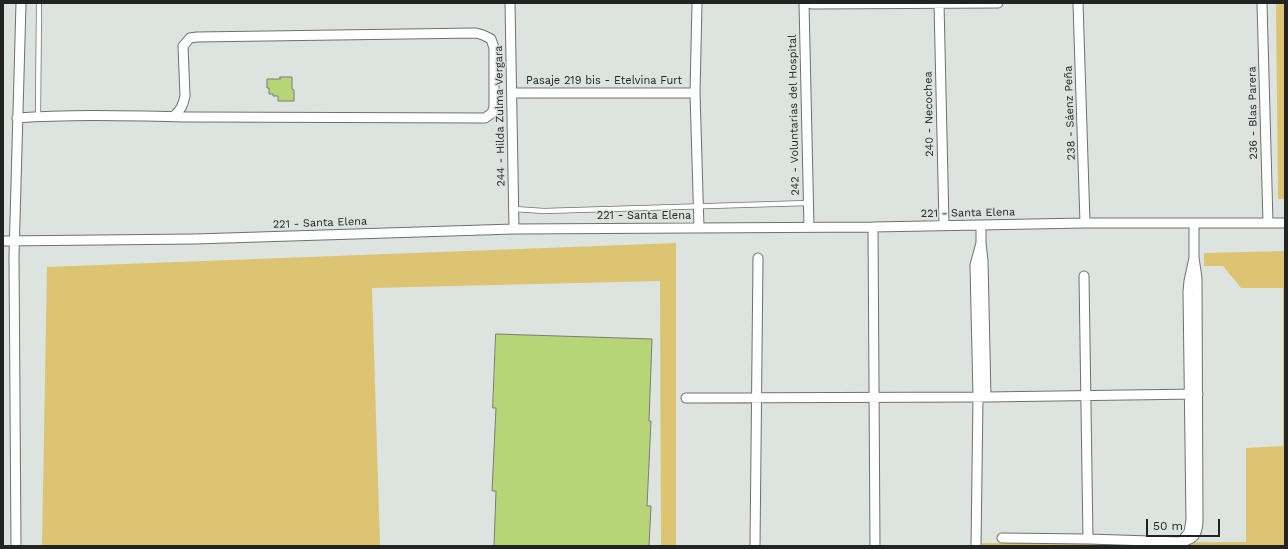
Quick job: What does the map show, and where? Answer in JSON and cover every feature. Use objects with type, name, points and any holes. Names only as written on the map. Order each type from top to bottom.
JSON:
[{"type":"street","points":[[16,546],[14,264],[21,3]]},
{"type":"street","name":"244 - Hilda Zulma Vergara","points":[[510,3],[514,229]]},
{"type":"street","points":[[697,3],[695,93],[699,228]]},
{"type":"street","name":"242 - Voluntarias del Hospital","points":[[804,3],[808,227]]},
{"type":"street","points":[[809,3],[998,3]]},
{"type":"street","name":"240 - Necochea","points":[[938,3],[944,225]]},
{"type":"street","name":"238 - Sáenz Peña","points":[[1078,3],[1086,223]]},
{"type":"street","name":"236 - Blas Parera","points":[[1262,3],[1268,223]]},
{"type":"street","points":[[18,118],[120,115],[174,116],[485,118],[492,113],[494,107],[493,43],[491,39],[476,33],[190,38],[184,46],[183,108],[174,116]]},
{"type":"street","name":"Pasaje 219 bis - Etelvina Furt","points":[[512,93],[695,93]]},
{"type":"street","name":"221 - Santa Elena","points":[[3,241],[195,239],[514,229],[874,227],[1086,223],[1285,223]]},
{"type":"street","points":[[1002,538],[1181,542],[1189,532],[1191,520],[1194,394],[1188,292],[1194,258],[1194,223]]},
{"type":"street","points":[[976,546],[982,397],[975,266],[981,243],[982,225]]},
{"type":"street","points":[[874,227],[874,546]]},
{"type":"street","points":[[755,546],[758,258]]},
{"type":"street","points":[[1084,276],[1088,539]]},
{"type":"street","points":[[686,398],[874,398],[1194,394]]},
{"type":"lane","points":[[38,117],[39,3]]},
{"type":"lane","name":"221 - Santa Elena","points":[[513,209],[544,211],[808,203]]},
{"type":"shaded area","points":[[1276,3],[1285,3],[1285,199],[1278,199]]},
{"type":"shaded area","points":[[676,243],[676,546],[661,546],[660,281],[372,288],[380,546],[42,546],[47,267]]},
{"type":"shaded area","points":[[1285,251],[1285,546],[981,546],[981,543],[1246,542],[1246,448],[1283,446],[1283,288],[1241,288],[1223,266],[1204,266],[1204,253]]},
{"type":"building","points":[[280,77],[292,77],[294,101],[278,101],[278,96],[269,94],[267,79],[280,79]]},
{"type":"building","points":[[496,334],[652,339],[649,421],[651,421],[647,506],[651,506],[649,546],[494,546],[496,491],[492,491],[496,408],[493,408]]}]
